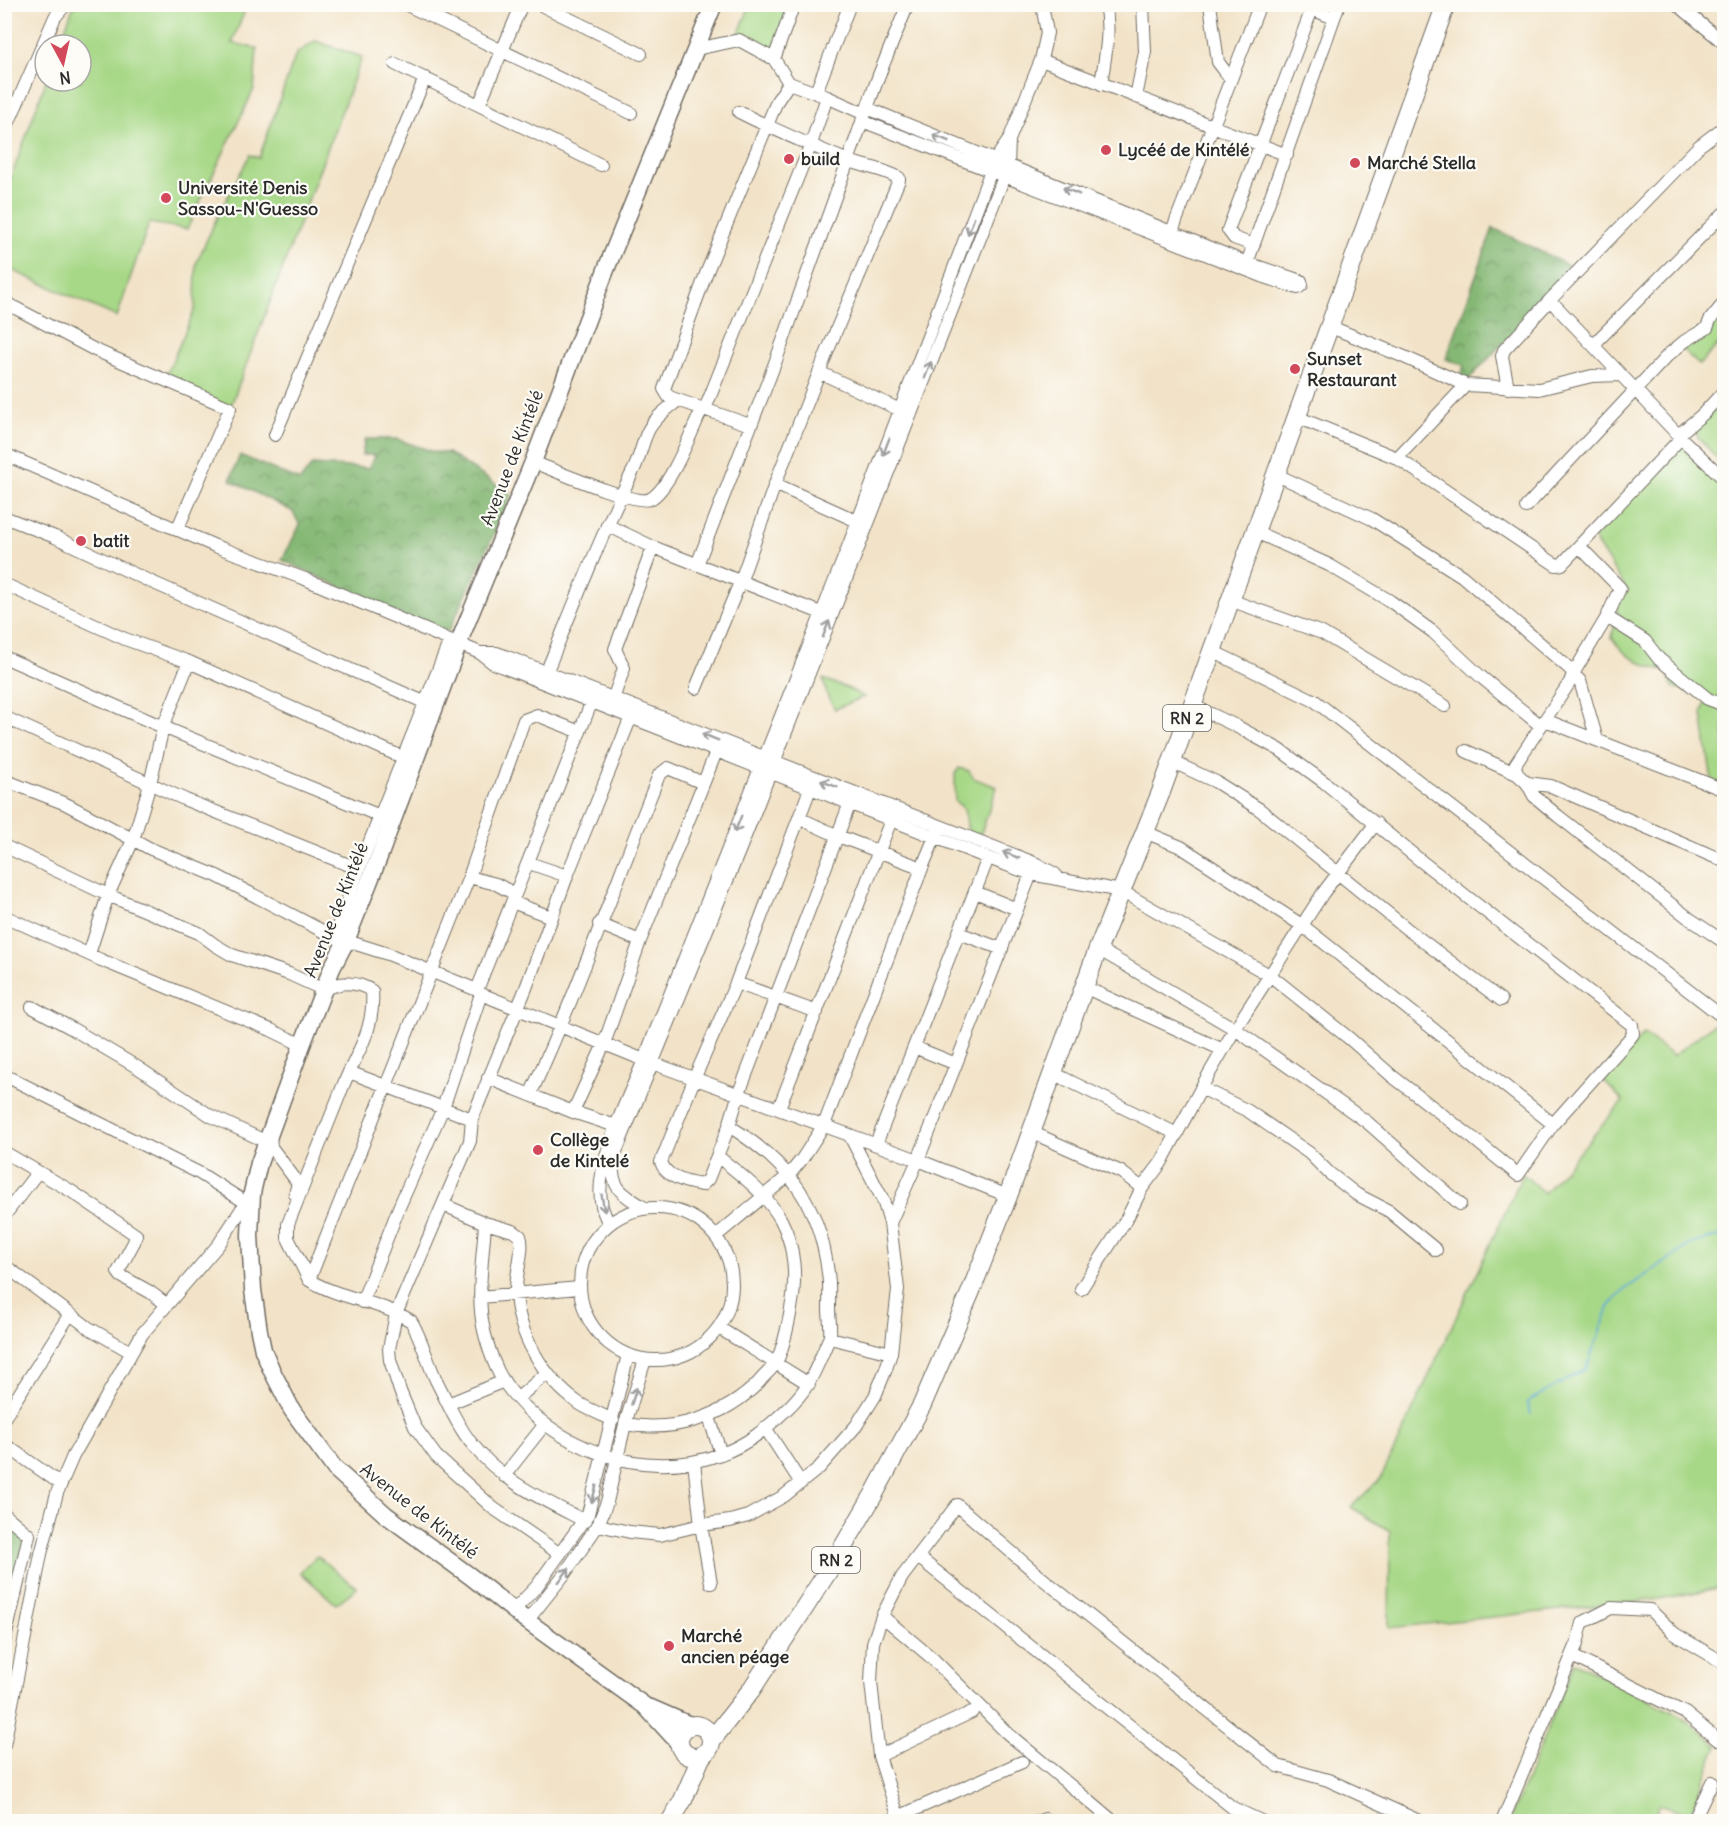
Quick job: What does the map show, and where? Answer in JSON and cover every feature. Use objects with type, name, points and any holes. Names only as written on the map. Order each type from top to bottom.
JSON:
[{"type":"highway","name":"RN 2","points":[[670,1821],[686,1793],[696,1741],[751,1690],[842,1550],[922,1405],[971,1291],[1256,532],[1446,4]]},
{"type":"main road","name":"Avenue de Kintélé","points":[[696,1741],[520,1616],[386,1515],[345,1480],[305,1430],[272,1371],[259,1330],[253,1290],[248,1198],[268,1137],[324,990],[340,939],[454,642],[533,462],[603,278],[714,4]]},
{"type":"street","points":[[4,133],[55,17],[66,4]]},
{"type":"street","points":[[405,4],[631,113]]},
{"type":"street","points":[[479,105],[522,4]]},
{"type":"street","points":[[539,4],[641,54]]},
{"type":"street","points":[[774,59],[794,4]]},
{"type":"street","points":[[533,462],[639,501],[649,500],[660,491],[704,409],[811,144],[822,94],[850,4]]},
{"type":"street","points":[[697,565],[775,363],[864,115],[908,4]]},
{"type":"street","points":[[767,766],[821,613],[993,166],[1009,140],[1041,60],[1047,33],[1042,4]]},
{"type":"street","points":[[1101,84],[1108,40],[1108,18],[1105,4]]},
{"type":"street","points":[[1136,97],[1144,52],[1143,4]]},
{"type":"street","points":[[1210,4],[1218,62],[1230,78]]},
{"type":"street","points":[[1299,4],[1334,18]]},
{"type":"street","points":[[696,49],[739,40],[774,59],[789,83],[822,94],[864,115],[1246,266],[1339,4]]},
{"type":"street","points":[[1677,4],[1725,43]]},
{"type":"street","points":[[1170,237],[1255,8]]},
{"type":"street","points":[[1253,245],[1234,238],[1228,230],[1312,9]]},
{"type":"street","points":[[1041,60],[1287,155]]},
{"type":"street","points":[[395,64],[601,165]]},
{"type":"street","points":[[274,435],[425,78]]},
{"type":"street","points":[[750,425],[669,397],[664,389],[766,126],[777,101],[789,83]]},
{"type":"street","points":[[696,688],[741,580],[775,484],[819,372],[899,180],[888,171],[849,161],[766,126],[739,112]]},
{"type":"street","points":[[1508,388],[1502,356],[1504,351],[1550,300],[1699,147],[1725,127]]},
{"type":"street","points":[[645,1208],[618,1189],[613,1181],[614,1159],[648,1061],[1006,171],[1009,140]]},
{"type":"street","points":[[1593,345],[1725,213]]},
{"type":"street","points":[[1550,300],[1635,391],[1725,479]]},
{"type":"street","points":[[4,302],[94,350],[230,408],[177,530]]},
{"type":"street","points":[[1526,507],[1668,355],[1684,341],[1707,328],[1710,320],[1725,303]]},
{"type":"street","points":[[1331,327],[1466,385],[1539,389],[1592,376],[1621,375]]},
{"type":"street","points":[[819,372],[900,410]]},
{"type":"street","points":[[1397,458],[1466,385]]},
{"type":"street","points":[[1298,417],[1397,458],[1556,565],[1562,564],[1680,436],[1725,391]]},
{"type":"street","points":[[546,673],[649,429],[660,414],[678,400]]},
{"type":"street","points":[[4,454],[215,546],[305,579],[480,653],[493,663],[592,701],[633,712],[938,832],[1037,864],[1064,879]]},
{"type":"street","points":[[1277,475],[1372,519],[1462,576],[1581,681],[1597,740]]},
{"type":"street","points":[[775,484],[858,521]]},
{"type":"street","points":[[4,517],[55,537],[426,703]]},
{"type":"street","points":[[607,525],[653,547],[821,613]]},
{"type":"street","points":[[1256,532],[1329,566],[1390,601],[1434,632],[1480,676],[1543,723],[1597,740],[1725,790]]},
{"type":"street","points":[[1517,774],[1515,765],[1570,681],[1607,617],[1620,588],[1579,546]]},
{"type":"street","points":[[613,699],[624,668],[615,648],[653,547]]},
{"type":"street","points":[[4,584],[125,639],[189,662],[404,758]]},
{"type":"street","points":[[1230,600],[1322,633],[1445,706]]},
{"type":"street","points":[[1607,617],[1645,641],[1659,659],[1708,699],[1725,705]]},
{"type":"street","points":[[340,939],[358,869],[426,703],[454,642]]},
{"type":"street","points":[[1212,651],[1315,701],[1725,1018]]},
{"type":"street","points":[[480,653],[497,653],[613,699],[633,712],[716,752],[767,766],[810,789],[891,820],[938,832],[988,858],[1031,874],[1121,891],[1271,976],[1392,1076],[1518,1175],[1553,1124],[1630,1038],[1633,1034],[1632,1025],[1324,782],[1280,750],[1192,705]]},
{"type":"street","points":[[4,657],[163,727],[380,816]]},
{"type":"street","points":[[89,954],[108,895],[133,840],[150,784],[163,727],[189,662]]},
{"type":"street","points":[[362,1302],[400,1205],[443,1108],[479,992],[592,701]]},
{"type":"street","points":[[560,1554],[493,1508],[436,1456],[415,1427],[400,1391],[390,1360],[389,1349],[396,1314],[470,1140],[472,1119],[518,1008],[551,917],[633,712]]},
{"type":"street","points":[[309,1280],[468,877],[524,720],[537,716],[580,732]]},
{"type":"street","points":[[6,721],[186,800],[358,869]]},
{"type":"street","points":[[1466,751],[1517,774],[1527,783],[1534,796],[1558,816],[1690,919],[1725,942]]},
{"type":"street","points":[[573,1112],[604,1044],[640,941],[716,752]]},
{"type":"street","points":[[1171,761],[1216,782],[1259,809],[1501,1000]]},
{"type":"street","points":[[530,1095],[561,1027],[599,924],[659,775],[668,768],[703,783]]},
{"type":"street","points":[[4,780],[66,804],[133,840],[217,876],[340,939],[388,954],[648,1061],[876,1144],[1008,1196]]},
{"type":"street","points":[[1527,783],[1551,786],[1725,861]]},
{"type":"street","points":[[810,789],[736,983],[661,1162],[665,1171],[687,1182],[702,1185],[708,1179],[850,803]]},
{"type":"street","points":[[799,818],[838,836],[922,868]]},
{"type":"street","points":[[779,1108],[891,820]]},
{"type":"street","points":[[1081,1289],[1127,1218],[1142,1188],[1161,1164],[1234,1029],[1271,976],[1323,893],[1376,823]]},
{"type":"street","points":[[716,1236],[789,1175],[802,1160],[824,1125],[922,868],[938,832]]},
{"type":"street","points":[[1145,832],[1181,847],[1303,926],[1553,1124]]},
{"type":"street","points":[[4,846],[108,895],[199,933],[232,955],[289,974],[324,990],[335,984],[351,983],[362,985],[372,991],[372,1020],[367,1036],[348,1072],[288,1224]]},
{"type":"street","points":[[876,1144],[988,858]]},
{"type":"street","points":[[529,863],[567,876]]},
{"type":"street","points":[[890,1222],[918,1160],[1031,874]]},
{"type":"street","points":[[468,877],[496,884],[514,898],[551,917]]},
{"type":"street","points":[[975,892],[1017,909]]},
{"type":"street","points":[[4,916],[89,954],[272,1029],[302,1046]]},
{"type":"street","points":[[599,924],[640,941]]},
{"type":"street","points":[[959,933],[1002,949]]},
{"type":"street","points":[[1098,949],[1234,1029],[1367,1122],[1460,1204]]},
{"type":"street","points":[[736,983],[817,1012]]},
{"type":"street","points":[[1084,987],[1223,1050]]},
{"type":"street","points":[[32,1008],[137,1067],[211,1116],[268,1137],[271,1147],[298,1183],[288,1224],[288,1238],[309,1280],[327,1290],[411,1321],[448,1404],[470,1442],[504,1476],[540,1498],[591,1523],[630,1532],[660,1535],[730,1521],[748,1516],[784,1496],[831,1456],[856,1426],[874,1396],[891,1353],[898,1289],[890,1222],[876,1183],[850,1136]]},
{"type":"street","points":[[914,1047],[956,1064]]},
{"type":"street","points":[[609,1224],[602,1206],[600,1190],[604,1166],[616,1126],[648,1061]]},
{"type":"street","points":[[348,1072],[472,1119]]},
{"type":"street","points":[[1053,1073],[1177,1134]]},
{"type":"street","points":[[4,1075],[248,1198],[219,1244],[166,1304],[131,1352],[73,1456],[61,1484],[41,1554],[5,1741]]},
{"type":"street","points":[[488,1078],[573,1112],[616,1126]]},
{"type":"street","points":[[1201,1088],[1248,1111],[1309,1153],[1329,1173],[1356,1194],[1389,1211],[1436,1250]]},
{"type":"street","points":[[486,1223],[480,1298],[484,1330],[504,1381],[518,1398],[545,1424],[574,1442],[617,1459],[635,1463],[662,1464],[694,1462],[721,1454],[745,1443],[766,1429],[794,1403],[809,1384],[830,1338],[826,1250],[818,1224],[807,1201],[776,1160],[753,1141],[729,1126]]},
{"type":"street","points":[[1031,1131],[1121,1172],[1142,1188]]},
{"type":"street","points":[[4,1152],[71,1191],[136,1235],[118,1272],[166,1304]]},
{"type":"street","points":[[626,1424],[643,1426],[679,1424],[708,1417],[728,1408],[753,1388],[776,1363],[787,1333],[794,1299],[794,1279],[792,1251],[781,1220],[764,1196],[717,1156]]},
{"type":"street","points":[[4,1216],[37,1173]]},
{"type":"street","points":[[444,1205],[486,1223],[513,1231],[521,1239],[516,1294],[525,1332],[536,1358],[547,1373],[579,1403],[613,1420]]},
{"type":"street","points":[[645,1208],[671,1209],[696,1218],[716,1236],[728,1257],[733,1281],[730,1306],[719,1328],[704,1344],[686,1354],[666,1360],[645,1360],[628,1355],[609,1345],[593,1329],[583,1310],[579,1288],[581,1266],[590,1245],[609,1224],[630,1212],[645,1208]]},
{"type":"street","points":[[4,1265],[89,1328],[131,1352]]},
{"type":"street","points":[[480,1298],[579,1288]]},
{"type":"street","points":[[4,1418],[70,1314]]},
{"type":"street","points":[[719,1328],[809,1384]]},
{"type":"street","points":[[830,1338],[891,1353]]},
{"type":"street","points":[[520,1616],[564,1576],[591,1523],[604,1455],[628,1355]]},
{"type":"street","points":[[520,1616],[537,1586],[560,1554],[591,1523],[607,1502],[626,1424],[645,1360]]},
{"type":"street","points":[[518,1398],[547,1373]]},
{"type":"street","points":[[448,1404],[504,1381]]},
{"type":"street","points":[[708,1417],[721,1454]]},
{"type":"street","points":[[504,1476],[545,1424]]},
{"type":"street","points":[[766,1429],[801,1483]]},
{"type":"street","points":[[4,1444],[61,1484]]},
{"type":"street","points":[[694,1462],[701,1525],[711,1583]]},
{"type":"street","points":[[1022,1762],[899,1819],[879,1756],[871,1682],[873,1642],[882,1616],[902,1577],[957,1505],[1038,1575],[1278,1766],[1328,1780],[1421,1821]]},
{"type":"street","points":[[4,1514],[29,1535],[4,1643]]},
{"type":"street","points":[[918,1557],[1233,1808],[1263,1821]]},
{"type":"street","points":[[1502,1821],[1572,1656],[1582,1623],[1611,1608],[1650,1610],[1675,1634],[1725,1663]]},
{"type":"street","points":[[882,1616],[933,1659],[1006,1732],[1114,1821]]},
{"type":"street","points":[[1572,1656],[1685,1713],[1718,1740],[1725,1741]]},
{"type":"street","points":[[879,1756],[972,1712]]},
{"type":"street","points":[[1693,1821],[1712,1782]]},
{"type":"green space","points":[[74,5],[247,5],[232,43],[257,48],[254,89],[187,229],[149,223],[117,317],[5,267],[5,194],[42,93],[93,93],[93,33],[64,33]]},
{"type":"green space","points":[[750,5],[790,5],[773,51],[748,41],[739,33]]},
{"type":"green space","points":[[315,41],[362,57],[230,408],[164,380],[195,309],[196,264],[218,215],[250,155],[259,158],[296,54]]},
{"type":"green space","points":[[1493,228],[1574,268],[1468,380],[1461,377],[1464,365],[1446,359]]},
{"type":"green space","points":[[1724,307],[1724,354],[1717,346],[1699,365],[1680,347]]},
{"type":"green space","points":[[1724,402],[1724,466],[1698,437],[1696,431],[1713,410]]},
{"type":"green space","points":[[365,439],[396,439],[434,452],[448,453],[512,495],[449,631],[429,628],[282,560],[300,525],[292,511],[230,480],[240,455],[300,481],[312,465],[368,468],[376,455],[362,455]]},
{"type":"green space","points":[[1680,439],[1724,486],[1724,703],[1673,687],[1666,670],[1635,660],[1617,645],[1612,638],[1619,599],[1628,591],[1593,538]]},
{"type":"green space","points":[[823,679],[864,697],[835,709],[827,695]]},
{"type":"green space","points":[[1705,703],[1724,711],[1724,786],[1713,781],[1711,775],[1702,714]]},
{"type":"green space","points":[[959,768],[969,771],[973,778],[997,787],[981,833],[969,837],[964,809],[955,801],[955,774]]},
{"type":"green space","points":[[1714,1024],[1724,1032],[1724,1587],[1653,1600],[1389,1628],[1390,1531],[1351,1507],[1381,1478],[1523,1174],[1544,1193],[1623,1101],[1601,1078],[1644,1034],[1673,1056]]},
{"type":"green space","points":[[20,1527],[29,1535],[5,1644],[5,1533]]},
{"type":"green space","points":[[317,1556],[357,1588],[336,1604],[300,1572]]},
{"type":"green space","points":[[1575,1662],[1682,1717],[1718,1745],[1690,1814],[1658,1805],[1655,1821],[1509,1822]]},
{"type":"waterway","points":[[1531,1414],[1527,1402],[1586,1369],[1609,1307],[1624,1290],[1691,1244],[1724,1235]]},
{"type":"place","name":"Lycéé de Kintélé","points":[[1106,150]]},
{"type":"place","name":"build","points":[[789,159]]},
{"type":"place","name":"Marché Stella","points":[[1355,163]]},
{"type":"place","name":"Université Denis Sassou-N'Guesso","points":[[166,198]]},
{"type":"place","name":"Sunset Restaurant","points":[[1295,369]]},
{"type":"place","name":"batit","points":[[81,541]]},
{"type":"place","name":"Collège de Kintelé","points":[[538,1150]]},
{"type":"place","name":"Marché ancien péage","points":[[669,1646]]}]
